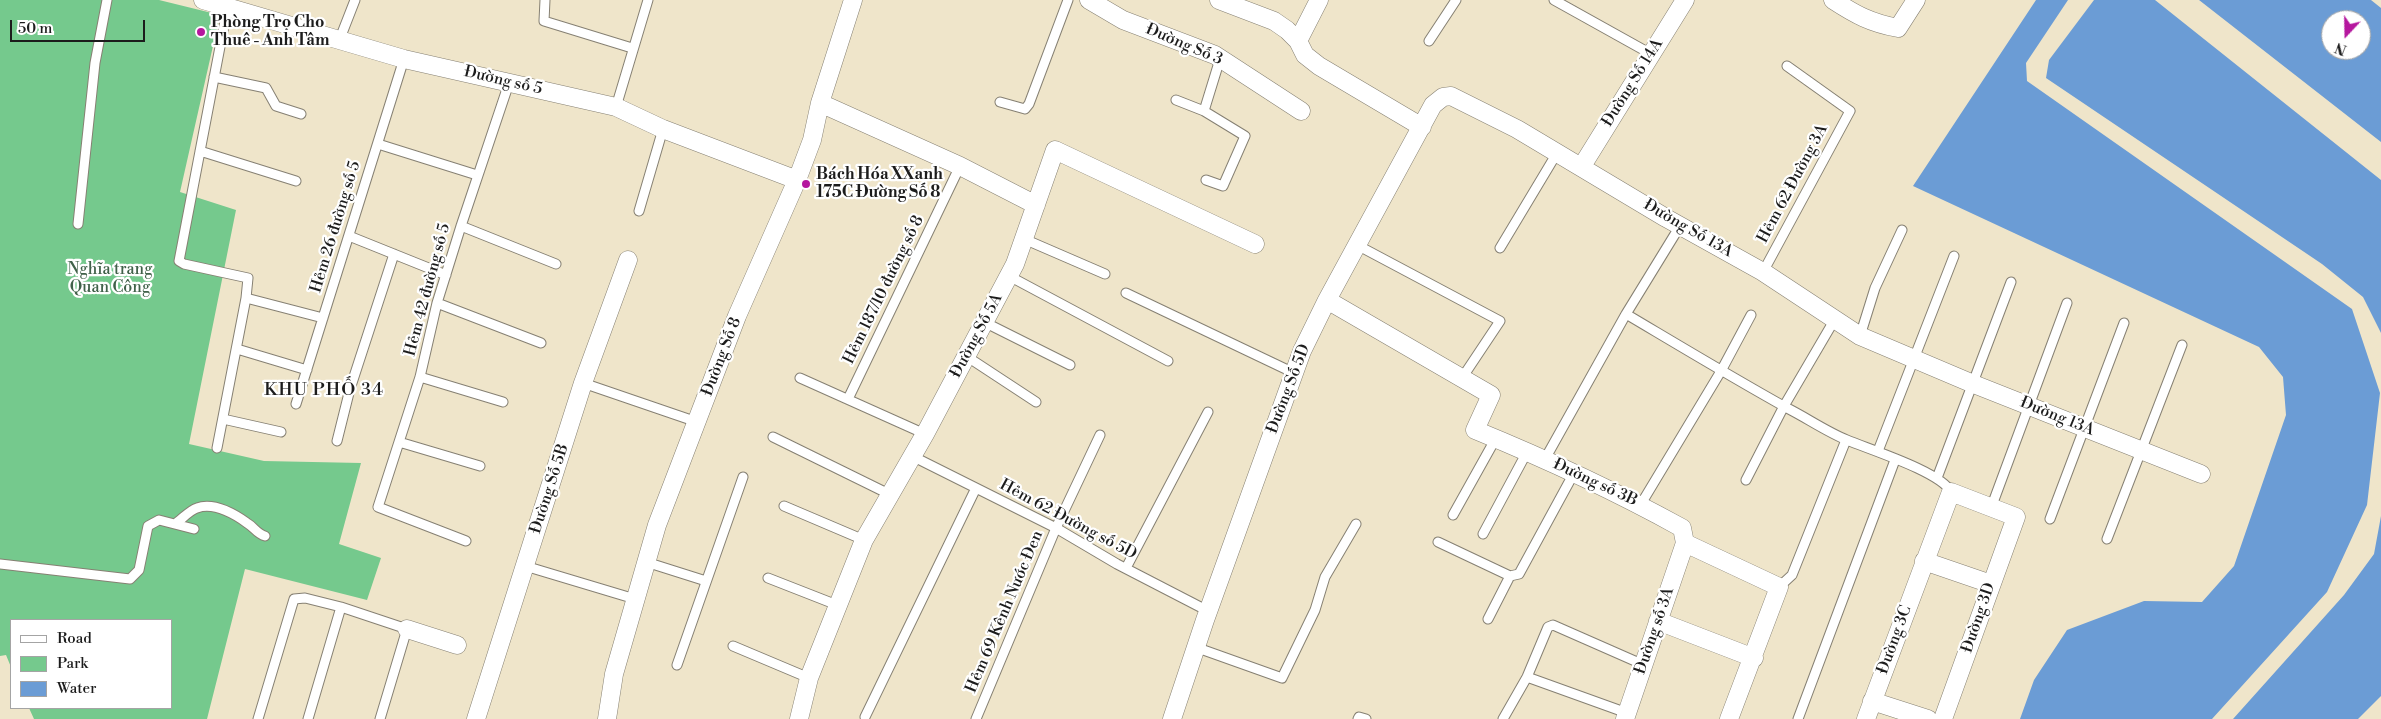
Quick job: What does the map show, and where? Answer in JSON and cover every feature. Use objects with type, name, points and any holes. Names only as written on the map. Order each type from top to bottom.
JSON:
[{"type":"street","name":"Đường số 5","points":[[203,0],[228,4],[339,41],[404,59],[616,106],[663,129],[797,180]]},
{"type":"street","name":"Đường Số 8","points":[[607,719],[614,674],[657,525],[737,316],[797,180],[812,140],[820,103],[853,0]]},
{"type":"street","name":"Đường Số 3","points":[[1089,0],[1108,5],[1123,20],[1220,59],[1301,111]]},
{"type":"street","points":[[1219,0],[1274,22],[1287,30],[1298,41],[1305,55],[1319,66],[1422,127]]},
{"type":"street","points":[[1298,41],[1319,0]]},
{"type":"street","name":"Đường Số 14A","points":[[1582,166],[1685,0]]},
{"type":"street","points":[[1833,0],[1863,19],[1898,28],[1916,0]]},
{"type":"street","name":"Đường Số 5D","points":[[1172,719],[1208,611],[1294,373],[1326,300],[1433,105],[1443,97],[1451,96],[1461,99]]},
{"type":"street","name":"Đường Số 13A","points":[[1461,99],[1582,166],[1680,226],[1763,272],[1860,336],[1914,358]]},
{"type":"street","points":[[820,103],[960,166],[1036,205]]},
{"type":"street","name":"Đường Số 5A","points":[[799,719],[809,678],[864,540],[926,434],[1009,276],[1055,150],[1255,244]]},
{"type":"street","name":"Đường Số 5B","points":[[476,719],[584,383],[628,260]]},
{"type":"street","name":"Đường số 3B","points":[[1326,300],[1491,395],[1475,430],[1545,459],[1641,504],[1682,528],[1685,543]]},
{"type":"street","name":"Đường 13A","points":[[1914,358],[1971,384],[2201,474]]},
{"type":"street","points":[[1951,492],[1991,508]]},
{"type":"street","name":"Đường 3C","points":[[1866,719],[1951,492]]},
{"type":"street","name":"Đường 3D","points":[[1943,719],[2016,517],[1991,508]]},
{"type":"street","points":[[1685,543],[1779,587],[1754,658],[1729,719]]},
{"type":"street","name":"Đường số 3A","points":[[1626,716],[1685,543]]},
{"type":"street","points":[[1924,561],[1991,584]]},
{"type":"street","points":[[1658,621],[1754,658]]},
{"type":"street","points":[[407,629],[457,645]]},
{"type":"street","points":[[1872,701],[1928,719]]},
{"type":"lane","points":[[78,224],[95,63],[107,0]]},
{"type":"lane","points":[[339,41],[355,0]]},
{"type":"lane","points":[[545,0],[544,21],[632,48]]},
{"type":"lane","points":[[616,106],[648,0]]},
{"type":"lane","points":[[1000,102],[1025,110],[1030,104],[1068,0]]},
{"type":"lane","points":[[1429,41],[1456,0]]},
{"type":"lane","points":[[1554,0],[1651,54]]},
{"type":"lane","points":[[217,448],[237,349],[248,278],[184,264],[179,261],[228,4]]},
{"type":"lane","name":"Hẻm 26 đường số 5","points":[[296,404],[404,59]]},
{"type":"lane","points":[[1204,111],[1220,59]]},
{"type":"lane","name":"Hẻm 62 Đường 3A","points":[[1763,272],[1850,111],[1787,66]]},
{"type":"lane","points":[[214,77],[266,88],[276,106],[302,114]]},
{"type":"lane","name":"Hẻm 42 đường số 5","points":[[466,541],[378,506],[420,377],[437,303],[477,175],[509,83]]},
{"type":"lane","points":[[1176,100],[1204,111],[1245,136],[1223,186],[1206,180]]},
{"type":"lane","points":[[639,211],[663,129]]},
{"type":"lane","points":[[378,144],[477,175]]},
{"type":"lane","points":[[200,151],[296,181]]},
{"type":"lane","points":[[1500,248],[1557,153]]},
{"type":"lane","name":"Hẻm 187/10 đường số 8","points":[[848,399],[960,166]]},
{"type":"lane","points":[[461,226],[556,264]]},
{"type":"lane","points":[[1545,459],[1626,314],[1680,226]]},
{"type":"lane","points":[[1860,336],[1875,288],[1902,230]]},
{"type":"lane","points":[[349,236],[446,275]]},
{"type":"lane","points":[[1024,239],[1105,274]]},
{"type":"lane","points":[[1357,245],[1500,321],[1462,378]]},
{"type":"lane","points":[[337,442],[350,390],[394,254]]},
{"type":"lane","points":[[1878,451],[1954,256]]},
{"type":"lane","points":[[1009,276],[1168,361]]},
{"type":"lane","points":[[1937,478],[2011,282]]},
{"type":"lane","points":[[1126,293],[1294,373]]},
{"type":"lane","points":[[246,298],[323,318]]},
{"type":"lane","points":[[437,303],[542,343]]},
{"type":"lane","points":[[1991,508],[2067,304]]},
{"type":"lane","points":[[1626,314],[1721,371],[1846,440],[1878,451],[1937,478],[1947,484],[1951,492]]},
{"type":"lane","points":[[1641,504],[1721,371],[1751,314]]},
{"type":"lane","points":[[1746,480],[1784,406],[1835,319]]},
{"type":"lane","points":[[984,322],[1070,365]]},
{"type":"lane","points":[[2050,519],[2124,324]]},
{"type":"lane","points":[[2107,539],[2182,344]]},
{"type":"lane","points":[[237,349],[307,370]]},
{"type":"lane","points":[[966,356],[1036,402]]},
{"type":"lane","points":[[420,377],[503,402]]},
{"type":"lane","points":[[800,378],[926,434]]},
{"type":"lane","points":[[584,383],[696,422]]},
{"type":"lane","points":[[1126,568],[1208,412]]},
{"type":"lane","points":[[223,418],[281,432]]},
{"type":"lane","name":"Hẻm 69 Kênh Nước Đen","points":[[976,719],[1056,528],[1100,435]]},
{"type":"lane","points":[[773,437],[892,495]]},
{"type":"lane","points":[[1453,515],[1496,438]]},
{"type":"lane","points":[[1779,587],[1792,575],[1846,440]]},
{"type":"lane","points":[[400,442],[480,466]]},
{"type":"lane","points":[[1483,534],[1527,452]]},
{"type":"lane","name":"Hẻm 62 Đường số 5D","points":[[912,456],[1056,528],[1126,568],[1208,611]]},
{"type":"lane","points":[[1798,719],[1895,460]]},
{"type":"lane","points":[[1438,542],[1510,576],[1519,574],[1574,473]]},
{"type":"lane","points":[[677,665],[743,477]]},
{"type":"lane","points":[[865,717],[976,488]]},
{"type":"lane","points":[[175,524],[195,508],[206,506],[221,508],[235,514],[259,534],[265,536]]},
{"type":"lane","points":[[784,506],[864,540]]},
{"type":"lane","points":[[0,564],[130,579],[139,570],[148,526],[159,520],[194,529]]},
{"type":"lane","points":[[1196,647],[1282,678],[1315,610],[1325,577],[1356,524]]},
{"type":"lane","points":[[646,562],[706,580]]},
{"type":"lane","points":[[525,566],[635,599]]},
{"type":"lane","points":[[1488,619],[1510,576]]},
{"type":"lane","points":[[768,578],[837,605]]},
{"type":"lane","points":[[258,719],[294,599],[305,598],[340,607],[407,629],[380,719]]},
{"type":"lane","points":[[308,719],[340,607]]},
{"type":"lane","points":[[1504,719],[1527,677],[1548,628],[1553,625],[1644,665]]},
{"type":"lane","points":[[733,646],[809,678]]},
{"type":"lane","points":[[1527,677],[1626,716]]},
{"type":"lane","points":[[1358,719],[1359,717],[1366,719]]},
{"type":"green space","name":"Nghĩa trang Quan Công","points":[[0,0],[159,0],[220,15],[180,192],[236,210],[189,444],[264,461],[361,463],[339,544],[381,558],[367,600],[245,569],[207,719],[34,719],[29,709],[172,709],[172,619],[10,619],[10,665],[6,655],[0,656]]},
{"type":"water","points":[[2036,0],[2068,0],[2026,63],[2027,81],[2352,309],[2380,393],[2367,505],[2327,592],[2212,719],[2020,719],[2034,680],[2067,630],[2144,601],[2202,602],[2234,566],[2286,415],[2283,377],[2259,347],[1913,186]]},
{"type":"water","points":[[2094,0],[2155,0],[2381,180],[2381,333],[2363,297],[2322,264],[2046,78],[2049,60]]},
{"type":"water","points":[[2199,0],[2371,0],[2381,8],[2381,142]]},
{"type":"water","points":[[2381,516],[2381,696],[2358,719],[2233,719],[2344,595],[2374,554]]},
{"type":"place","name":"Phòng Trọ Cho Thuê - Anh Tâm","points":[[201,32]]},
{"type":"place","name":"Bách Hóa XXanh 175C Đường Số 8","points":[[806,184]]},
{"type":"district","name":"KHU PHỐ 34","points":[[324,391]]}]
